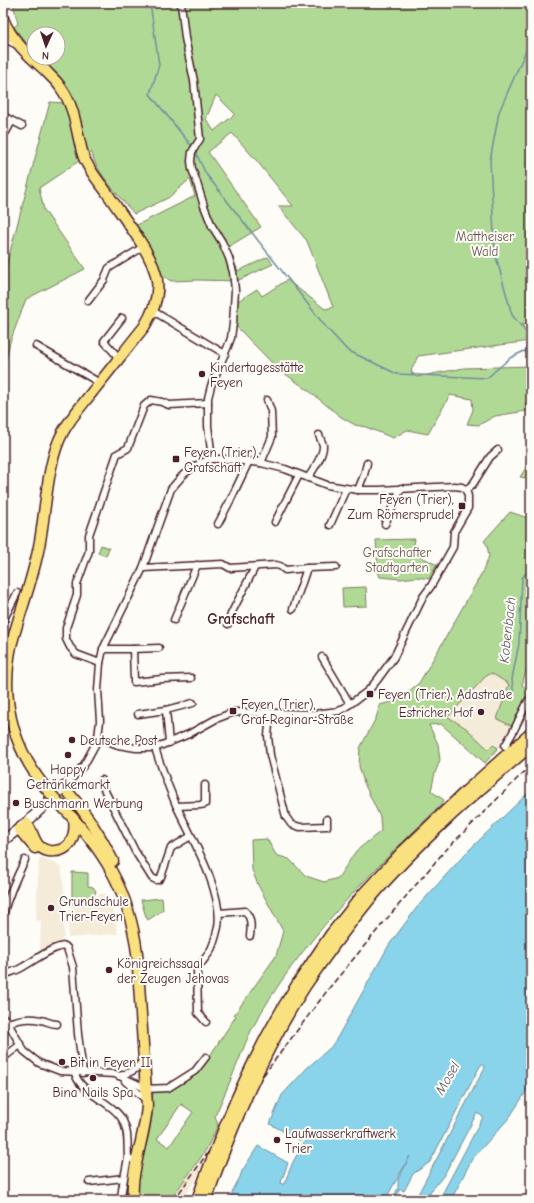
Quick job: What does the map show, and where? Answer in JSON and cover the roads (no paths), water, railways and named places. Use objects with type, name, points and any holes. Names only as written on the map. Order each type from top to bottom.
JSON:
[{"type":"main road","points":[[4,25],[20,46],[65,93],[72,106],[80,145],[86,161],[144,247],[152,261],[156,277],[157,291],[153,311],[144,327],[76,412],[63,432],[57,446],[52,465],[40,542],[11,645],[5,673],[8,709],[17,740],[31,768],[49,792],[86,833],[106,861],[123,896],[132,921],[137,948],[146,1089],[145,1126],[132,1159],[134,1181],[133,1198]]},
{"type":"main road","points":[[206,1200],[226,1142],[253,1080],[301,986],[331,934],[362,894],[402,851],[531,733]]},
{"type":"main road","points":[[197,1200],[226,1122],[246,1077],[270,1029],[301,986],[369,900],[410,856],[450,817],[531,746]]},
{"type":"main road","points":[[64,787],[86,814],[106,846],[122,882],[123,896]]},
{"type":"main road","points":[[23,826],[29,826],[36,842],[40,847],[53,852],[65,848],[72,841],[75,832],[74,819]]},
{"type":"main road","points":[[23,826],[36,848],[48,856],[66,853],[86,833]]},
{"type":"street","points":[[181,3],[185,38],[194,81],[200,138],[192,152],[192,169],[204,206],[212,226],[222,242],[233,272],[235,290],[231,338],[211,386],[208,403],[208,426],[212,459]]},
{"type":"street","points":[[3,38],[20,46]]},
{"type":"street","points":[[3,116],[22,126]]},
{"type":"street","points":[[6,132],[12,121]]},
{"type":"street","points":[[88,301],[104,280],[109,268],[144,247]]},
{"type":"street","points":[[153,311],[225,354]]},
{"type":"street","points":[[119,358],[104,341],[122,318]]},
{"type":"street","points":[[36,346],[100,383]]},
{"type":"street","points":[[100,663],[76,654],[66,639],[66,628],[77,595],[77,584],[89,551],[89,535],[117,454],[128,448],[144,406],[151,400],[169,405],[208,403]]},
{"type":"street","points":[[261,463],[272,437],[271,411],[267,400]]},
{"type":"street","points":[[308,478],[320,459],[323,445],[319,435]]},
{"type":"street","points":[[466,490],[473,484],[490,457],[498,450]]},
{"type":"street","points":[[3,841],[23,826],[64,787],[84,765],[95,745],[98,737],[100,721],[98,690],[100,663],[103,649],[143,568],[171,489],[183,475],[192,468],[212,459],[249,461],[261,463],[300,475],[326,485],[346,489],[358,490],[455,486],[462,487],[466,490],[468,496],[468,508],[454,532],[453,547],[431,586],[422,597],[394,657],[368,691],[350,704],[339,711],[314,714],[253,711],[234,712],[156,748],[136,748],[118,745],[98,737]]},
{"type":"street","points":[[218,524],[249,461]]},
{"type":"street","points":[[358,490],[367,463]]},
{"type":"street","points":[[275,522],[300,475]]},
{"type":"street","points":[[385,524],[401,488]]},
{"type":"street","points":[[330,525],[346,489]]},
{"type":"street","points":[[143,568],[223,564],[230,568],[276,565],[285,570],[336,567]]},
{"type":"street","points":[[174,620],[197,565]]},
{"type":"street","points":[[228,624],[231,614],[255,567]]},
{"type":"street","points":[[293,609],[308,568]]},
{"type":"street","points":[[3,621],[17,593]]},
{"type":"street","points":[[103,649],[159,648]]},
{"type":"street","points":[[133,649],[134,682],[191,678]]},
{"type":"street","points":[[322,658],[350,704]]},
{"type":"street","points":[[505,746],[531,699]]},
{"type":"street","points":[[138,714],[166,710],[193,703]]},
{"type":"street","points":[[166,710],[169,743]]},
{"type":"street","points":[[270,713],[268,736],[270,755],[286,817],[291,824],[300,827],[327,826],[327,819]]},
{"type":"street","points":[[156,748],[166,782],[206,866],[219,913],[215,941],[209,953],[197,970],[198,1013],[206,1022]]},
{"type":"street","points":[[102,780],[103,787],[135,851],[152,878],[158,880],[161,877],[170,848],[191,836]]},
{"type":"street","points":[[177,806],[205,804],[205,785]]},
{"type":"street","points":[[3,915],[15,879],[25,860]]},
{"type":"street","points":[[219,913],[245,911],[249,915],[251,923],[250,936]]},
{"type":"street","points":[[3,975],[20,969],[54,949],[65,946],[67,948],[73,967],[78,1034],[83,1073]]},
{"type":"street","points":[[3,1017],[24,1051],[39,1063],[60,1071],[75,1073],[105,1073],[119,1076],[146,1089],[168,1088],[195,1071],[206,1057]]},
{"type":"street","points":[[8,1023],[18,1019],[27,1018],[57,1024]]},
{"type":"street","points":[[3,1058],[20,1045]]},
{"type":"street","points":[[119,1076],[140,1066],[144,1057]]},
{"type":"street","points":[[75,1073],[80,1084],[118,1112],[124,1121],[128,1134],[132,1159],[124,1178],[121,1196],[123,1200]]},
{"type":"street","points":[[119,1076],[146,1101]]},
{"type":"street","points":[[89,1182],[124,1178]]},
{"type":"water","name":"Mosel","points":[[531,790],[531,1084],[509,1118],[472,1159],[451,1200],[439,1200],[483,1117],[477,1113],[444,1175],[426,1200],[415,1200],[484,1069],[485,1066],[483,1064],[480,1066],[430,1162],[413,1174],[404,1191],[400,1189],[394,1200],[392,1200],[398,1188],[398,1180],[410,1156],[385,1200],[230,1200],[242,1171],[258,1146],[288,1163],[281,1182],[284,1184],[293,1162],[308,1135],[306,1134],[301,1141],[270,1124],[282,1095],[307,1068],[331,1047],[389,945],[418,906],[466,853]]},
{"type":"waterway","points":[[150,3],[159,65],[150,94],[193,148]]},
{"type":"waterway","name":"Kobenbach","points":[[531,39],[499,112],[490,161],[495,253],[512,315],[531,338]]},
{"type":"waterway","points":[[195,151],[206,174],[325,326],[347,350],[397,374],[487,378],[510,358],[524,351],[531,352]]},
{"type":"waterway","name":"Kobenbach","points":[[514,697],[512,679],[519,643],[522,578],[531,567]]},
{"type":"railway","points":[[174,1200],[262,1077],[330,987],[443,853],[531,765]]},
{"type":"place","name":"Kindertagesstätte Feyen","points":[[202,374]]},
{"type":"place","name":"Feyen (Trier), Grafschaft","points":[[176,459]]},
{"type":"place","name":"Feyen (Trier), Zum Römersprudel","points":[[462,506]]},
{"type":"place","name":"Feyen (Trier), Adastraße","points":[[370,694]]},
{"type":"place","name":"Feyen (Trier), Graf-Reginar-Straße","points":[[233,711]]},
{"type":"place","name":"Estricher Hof","points":[[481,712]]},
{"type":"place","name":"Deutsche Post","points":[[72,740]]},
{"type":"place","name":"Happy Getränkemarkt","points":[[68,755]]},
{"type":"place","name":"Buschmann Werbung","points":[[16,803]]},
{"type":"place","name":"Grundschule Trier-Feyen","points":[[51,908]]},
{"type":"place","name":"Königreichssaal der Zeugen Jehovas","points":[[109,970]]},
{"type":"place","name":"Bit in Feyen II","points":[[62,1062]]},
{"type":"place","name":"Bina Nails Spa","points":[[93,1078]]},
{"type":"place","name":"Laufwasserkraftwerk Trier","points":[[277,1140]]},
{"type":"district","name":"Grafschaft","points":[[241,619]]},
{"type":"park label","name":"Mattheiser Wald","points":[[485,244]]},
{"type":"park label","name":"Grafschafter Stadtgarten","points":[[397,560]]}]
